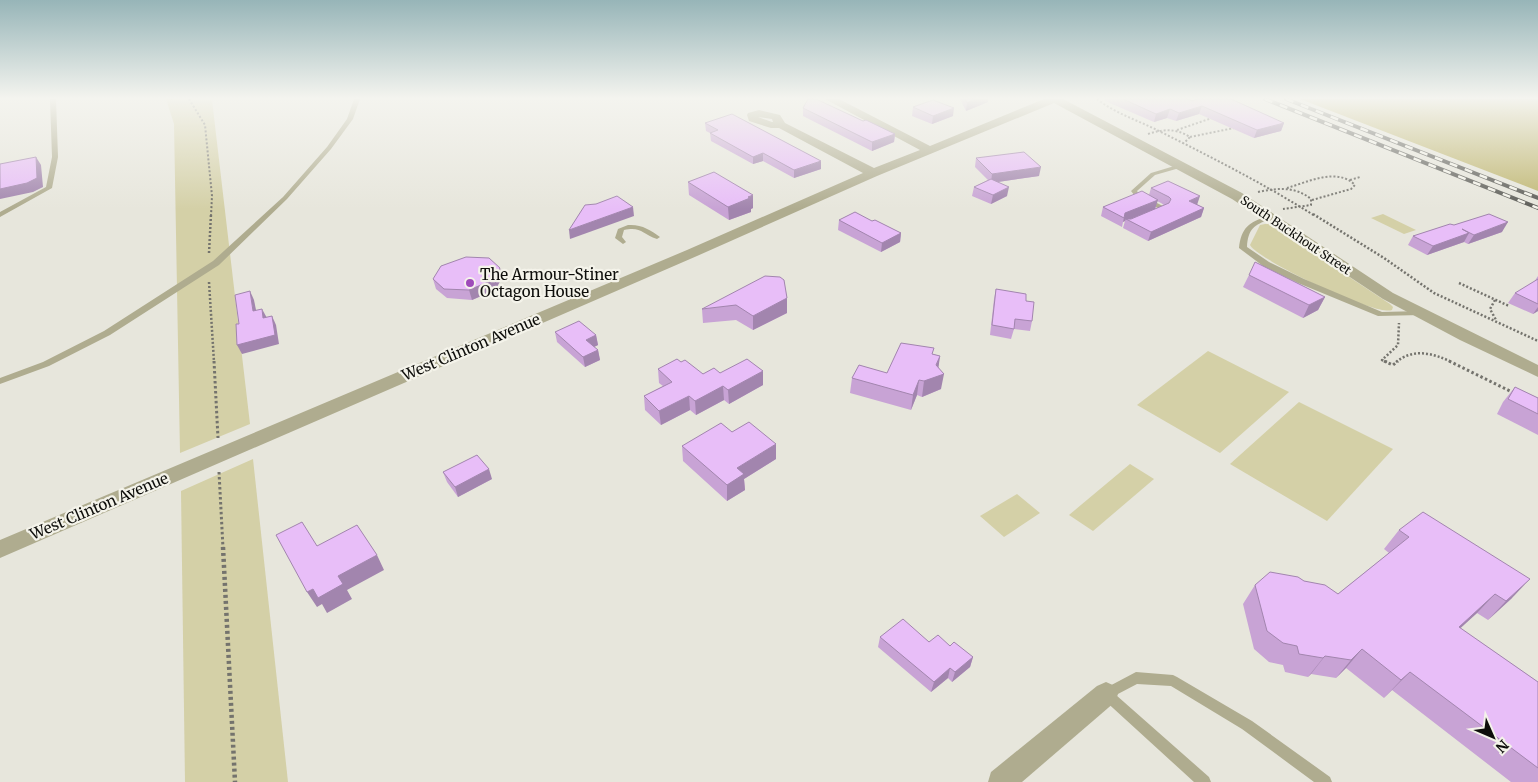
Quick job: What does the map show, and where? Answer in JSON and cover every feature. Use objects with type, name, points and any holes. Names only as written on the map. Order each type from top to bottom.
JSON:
[{"type":"street","points":[[801,135],[874,173]]},
{"type":"street","points":[[901,135],[929,150]]},
{"type":"street","name":"West Clinton Avenue","points":[[0,549],[965,135]]},
{"type":"street","name":"South Buckhout Street","points":[[1123,135],[1237,196],[1388,296],[1538,372]]},
{"type":"street","points":[[1001,782],[1106,694]]},
{"type":"lane","points":[[0,215],[49,188],[56,157],[55,135]]},
{"type":"lane","points":[[0,381],[46,364],[107,333],[216,263],[285,198],[338,135]]},
{"type":"lane","points":[[1152,214],[1163,208],[1134,191],[1153,174],[1180,166]]},
{"type":"lane","points":[[1268,218],[1252,223],[1244,236],[1243,248],[1266,264],[1335,296],[1381,314],[1421,313]]},
{"type":"lane","points":[[623,242],[618,238],[620,229],[633,226],[642,227],[648,234],[657,237]]},
{"type":"lane","points":[[1204,782],[1106,694],[1136,678],[1173,681],[1247,725],[1325,782]]},
{"type":"path","points":[[1130,139],[1142,135]]},
{"type":"path","points":[[1167,135],[1272,189],[1384,258],[1434,293],[1538,341]]},
{"type":"path","points":[[1183,143],[1189,140],[1190,137],[1198,135]]},
{"type":"path","points":[[1237,196],[1287,188],[1327,176],[1335,176],[1354,183],[1355,187],[1312,200]]},
{"type":"path","points":[[1350,180],[1360,177]]},
{"type":"path","points":[[1287,188],[1306,194],[1312,200]]},
{"type":"path","points":[[1282,209],[1311,205],[1312,200]]},
{"type":"path","points":[[1460,283],[1509,306]]},
{"type":"path","points":[[1496,300],[1490,305],[1490,309],[1497,322]]},
{"type":"path","points":[[1530,337],[1533,334]]},
{"type":"shaded area","points":[[174,135],[216,135],[250,424],[180,453]]},
{"type":"shaded area","points":[[1394,135],[1538,135],[1538,191]]},
{"type":"shaded area","points":[[1383,214],[1416,230],[1404,234],[1371,218]]},
{"type":"shaded area","points":[[1269,224],[1390,304],[1393,307],[1392,310],[1382,310],[1365,305],[1318,286],[1258,252],[1250,245],[1260,225]]},
{"type":"shaded area","points":[[1208,351],[1289,392],[1220,453],[1137,405]]},
{"type":"shaded area","points":[[1299,402],[1393,449],[1327,521],[1230,464]]},
{"type":"shaded area","points":[[253,459],[288,782],[185,782],[181,491]]},
{"type":"shaded area","points":[[1130,464],[1154,479],[1093,531],[1069,515]]},
{"type":"shaded area","points":[[1017,494],[1040,513],[1004,537],[980,516]]},
{"type":"building","points":[[714,135],[773,135],[821,161],[794,170],[763,153],[753,157]]},
{"type":"building","points":[[859,135],[891,135],[872,142]]},
{"type":"building","points":[[1024,152],[1041,167],[992,174],[976,158]]},
{"type":"building","points":[[36,157],[37,178],[27,183],[0,189],[0,164]]},
{"type":"building","points":[[714,172],[753,195],[728,207],[688,182]]},
{"type":"building","points":[[991,179],[1009,187],[993,195],[974,187]]},
{"type":"building","points":[[1168,181],[1200,196],[1189,201],[1204,208],[1151,232],[1126,219],[1131,219],[1169,203],[1171,199],[1169,197],[1151,188]]},
{"type":"building","points":[[1142,191],[1158,200],[1125,213],[1124,218],[1103,207]]},
{"type":"building","points":[[617,196],[633,207],[569,230],[585,205],[596,204]]},
{"type":"building","points":[[855,212],[901,233],[882,243],[839,220]]},
{"type":"building","points":[[1489,214],[1508,222],[1474,235],[1462,229],[1469,233],[1433,246],[1413,236],[1450,224],[1454,225]]},
{"type":"building","points":[[466,257],[489,258],[500,268],[493,280],[469,290],[444,289],[433,279],[441,266]]},
{"type":"building","points":[[1255,262],[1325,297],[1309,305],[1249,275]]},
{"type":"building","points":[[765,276],[780,277],[784,280],[787,298],[753,316],[736,305],[702,309]]},
{"type":"building","points":[[1538,279],[1538,304],[1515,293]]},
{"type":"building","points":[[996,289],[1026,294],[1026,301],[1034,302],[1032,321],[1015,319],[1014,329],[992,325]]},
{"type":"building","points":[[250,291],[253,311],[262,309],[263,318],[272,316],[275,335],[237,345],[236,324],[239,324],[235,295]]},
{"type":"building","points":[[579,321],[596,335],[586,340],[598,350],[583,357],[555,332]]},
{"type":"building","points":[[901,343],[934,348],[932,354],[940,356],[936,365],[944,374],[924,381],[919,380],[913,395],[852,378],[859,365],[887,373]]},
{"type":"building","points":[[677,359],[681,362],[685,360],[703,374],[714,368],[720,373],[747,359],[763,371],[728,390],[723,386],[695,401],[689,396],[659,411],[644,396],[672,382],[658,369]]},
{"type":"building","points":[[1515,387],[1538,398],[1538,414],[1508,399]]},
{"type":"building","points":[[749,422],[776,444],[737,468],[744,474],[727,485],[682,446],[721,423],[732,432]]},
{"type":"building","points":[[477,455],[489,469],[455,487],[443,472]]},
{"type":"building","points":[[1423,512],[1530,579],[1506,601],[1495,594],[1459,627],[1538,682],[1538,768],[1410,672],[1401,680],[1362,649],[1351,660],[1299,654],[1297,646],[1283,643],[1267,631],[1255,585],[1270,572],[1298,577],[1304,581],[1325,585],[1338,594],[1409,537],[1399,530]]},
{"type":"building","points":[[302,522],[317,546],[357,525],[377,555],[338,576],[343,584],[318,598],[313,589],[307,592],[276,535]]},
{"type":"building","points":[[903,619],[929,642],[938,635],[950,646],[954,642],[973,657],[955,672],[950,668],[934,682],[880,637]]},
{"type":"railway","points":[[1356,135],[1538,208]]},
{"type":"railway","points":[[1379,135],[1538,198]]},
{"type":"place","name":"The Armour-Stiner Octagon House","points":[[470,283]]}]
